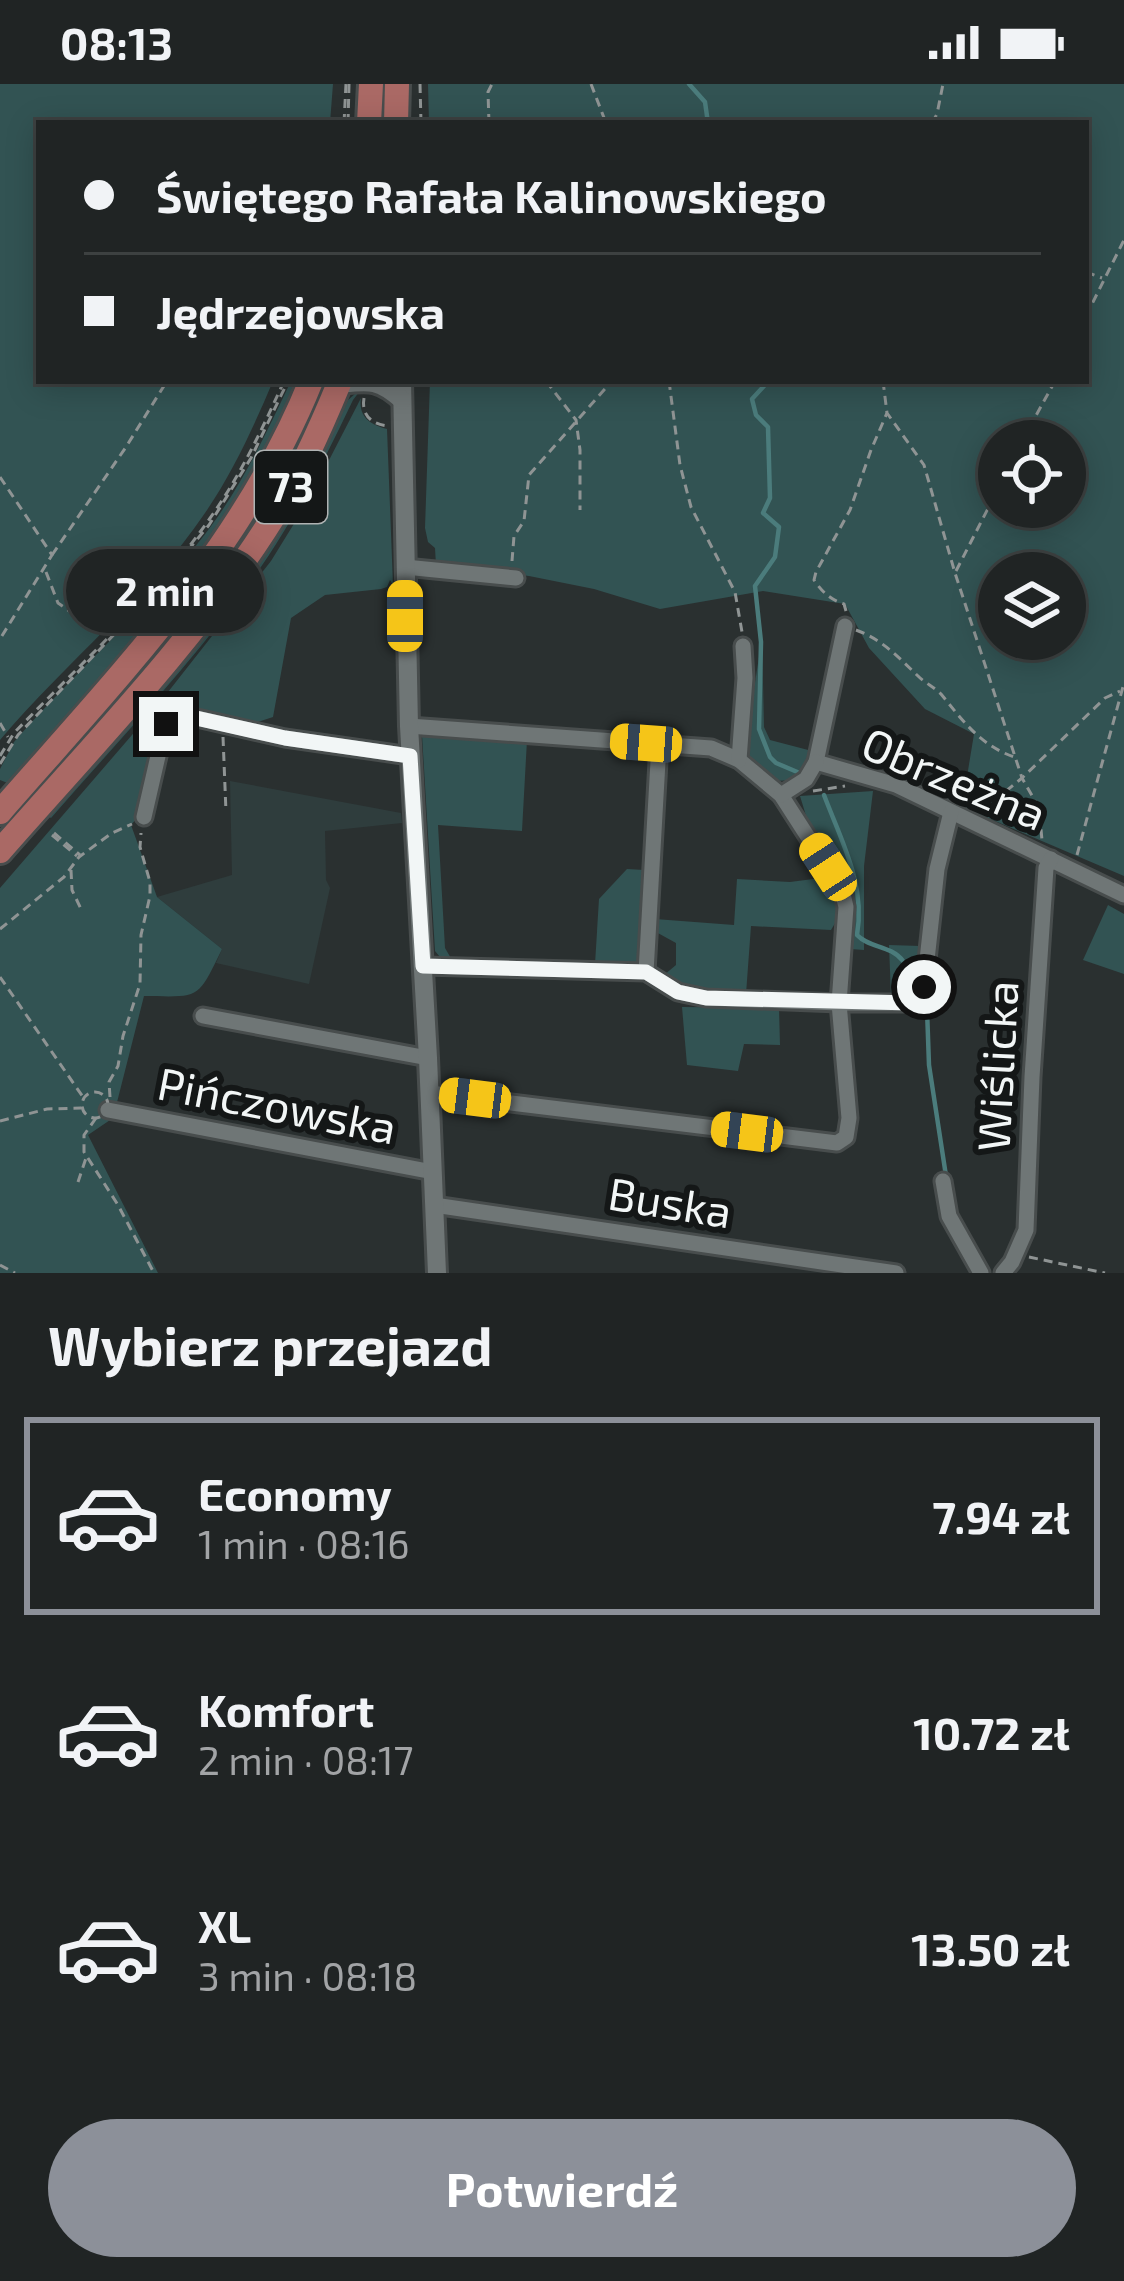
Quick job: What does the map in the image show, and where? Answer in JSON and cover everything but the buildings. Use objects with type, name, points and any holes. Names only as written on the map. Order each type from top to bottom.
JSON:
[{"type":"main road","points":[[369,120],[371,84]]},
{"type":"main road","points":[[396,120],[397,84]]},
{"type":"main road","name":"73","points":[[0,812],[168,617],[216,554],[250,504],[310,384]]},
{"type":"main road","name":"73","points":[[0,850],[229,581],[286,495],[340,384]]},
{"type":"street","points":[[401,387],[410,756],[437,1273]]},
{"type":"street","points":[[405,566],[513,574]]},
{"type":"street","name":"Obrzeżna","points":[[844,626],[816,762],[896,785],[1124,895]]},
{"type":"street","points":[[739,760],[743,646]]},
{"type":"street","points":[[144,817],[166,724],[173,719],[187,717],[285,738],[410,756]]},
{"type":"street","points":[[409,726],[711,748],[739,760],[782,795],[842,890],[846,907],[839,1003],[850,1118],[847,1137],[837,1143],[430,1093]]},
{"type":"street","points":[[646,972],[659,744]]},
{"type":"street","points":[[782,795],[806,779],[816,762]]},
{"type":"street","points":[[423,966],[646,972],[678,992],[706,998],[912,1003],[924,987],[937,869],[951,812]]},
{"type":"street","name":"Wiślicka","points":[[1003,1273],[1025,1230],[1047,857]]},
{"type":"street","points":[[202,1016],[428,1058]]},
{"type":"street","name":"Pińczowska","points":[[106,1113],[433,1172]]},
{"type":"street","points":[[943,1180],[956,1233],[981,1273]]},
{"type":"street","name":"Buska","points":[[434,1204],[896,1273]]},
{"type":"path","points":[[346,120],[348,84]]},
{"type":"path","points":[[421,84],[421,120]]},
{"type":"path","points":[[489,120],[492,84]]},
{"type":"path","points":[[591,84],[605,120]]},
{"type":"path","points":[[934,120],[943,84]]},
{"type":"path","points":[[1089,310],[1124,240]]},
{"type":"path","points":[[1089,273],[1104,278]]},
{"type":"path","points":[[0,639],[165,384]]},
{"type":"path","points":[[0,755],[186,555],[235,486],[284,384]]},
{"type":"path","points":[[548,384],[576,420],[580,510]]},
{"type":"path","points":[[513,574],[514,536],[524,520],[529,475],[609,384]]},
{"type":"path","points":[[669,384],[691,507],[735,592],[743,646]]},
{"type":"path","points":[[883,384],[887,412],[924,465],[1022,778],[1039,808],[1047,857]]},
{"type":"path","points":[[1034,420],[1053,384]]},
{"type":"path","points":[[365,391],[362,407],[368,418],[384,426],[403,425]]},
{"type":"path","points":[[887,412],[850,510],[814,580],[820,590],[844,604],[844,626],[873,636],[889,648],[935,688],[969,729],[994,750],[1016,757]]},
{"type":"path","points":[[0,477],[52,555]]},
{"type":"path","points":[[955,573],[978,528]]},
{"type":"path","points":[[44,546],[44,568],[58,602],[85,622]]},
{"type":"path","points":[[978,825],[988,806],[1123,686]]},
{"type":"path","points":[[1072,871],[1123,686]]},
{"type":"path","points":[[0,723],[10,741]]},
{"type":"path","points":[[222,723],[226,812]]},
{"type":"path","points":[[0,764],[10,741]]},
{"type":"path","points":[[0,929],[80,857],[144,817]]},
{"type":"path","points":[[78,1183],[86,1156],[84,1135],[92,1120],[106,1113],[109,1082],[118,1066],[140,984],[141,935],[150,896],[140,848],[144,817]]},
{"type":"path","points":[[53,834],[80,857]]},
{"type":"path","points":[[71,868],[72,890],[81,909]]},
{"type":"path","points":[[0,977],[83,1097]]},
{"type":"path","points":[[0,1121],[47,1109],[81,1108]]},
{"type":"path","points":[[86,1156],[154,1273]]},
{"type":"path","points":[[1016,1253],[1105,1273]]},
{"type":"path","points":[[0,1265],[15,1273]]},
{"type":"shaded area","points":[[0,84],[333,84],[330,120],[36,120],[36,384],[272,384],[225,481],[183,544],[0,740]]},
{"type":"shaded area","points":[[428,84],[1124,84],[1124,876],[962,807],[974,734],[925,709],[869,648],[845,604],[763,591],[660,609],[529,576],[436,565],[435,548],[428,542],[430,384],[1089,384],[1089,120],[429,120]]},
{"type":"shaded area","points":[[290,384],[298,384],[250,480],[206,548],[10,784],[0,780],[0,769],[14,742],[176,569],[226,505]]},
{"type":"shaded area","points":[[318,384],[331,384],[286,479],[218,584],[32,802],[24,796],[147,656]]},
{"type":"shaded area","points":[[363,387],[292,518],[245,590],[164,690],[49,817],[79,773],[253,572],[314,474],[348,400]]},
{"type":"shaded area","points":[[361,398],[367,419],[387,429],[393,585],[390,580],[381,589],[325,595],[291,618],[273,717],[252,724],[165,717],[142,812],[131,825],[157,897],[222,949],[195,992],[144,996],[113,1118],[88,1135],[158,1273],[0,1273],[0,888],[157,706],[271,561]]},
{"type":"shaded area","points":[[762,637],[764,727],[770,740],[812,751],[806,772],[794,780],[775,781],[744,755]]},
{"type":"shaded area","points":[[422,735],[527,740],[522,831],[438,825],[445,948],[452,960],[435,951]]},
{"type":"shaded area","points":[[230,781],[401,813],[402,823],[325,831],[330,888],[309,984],[216,963],[222,949],[157,897],[232,875]]},
{"type":"shaded area","points":[[873,791],[864,866],[864,950],[850,949],[846,897],[800,796]]},
{"type":"shaded area","points":[[627,869],[644,870],[638,965],[595,964],[599,899]]},
{"type":"shaded area","points":[[737,879],[790,882],[831,879],[841,913],[831,930],[751,926],[746,994],[683,989],[664,975],[676,965],[676,943],[656,932],[655,919],[734,925]]},
{"type":"shaded area","points":[[1108,905],[1124,914],[1124,974],[1083,960]]},
{"type":"shaded area","points":[[889,945],[921,946],[921,982],[911,997],[891,996]]},
{"type":"shaded area","points":[[682,1007],[779,1008],[780,1045],[744,1044],[738,1071],[687,1065]]},
{"type":"waterway","points":[[689,84],[705,102],[708,120]]},
{"type":"waterway","points":[[764,384],[752,399],[756,415],[768,427],[770,498],[763,513],[779,527],[775,557],[755,586],[761,642],[759,729],[770,757],[802,774]]},
{"type":"waterway","points":[[824,795],[855,881],[857,935],[898,956],[917,990]]},
{"type":"waterway","points":[[924,1004],[946,1176]]},
{"type":"route","points":[[166,724],[196,718],[285,738],[410,756],[423,966],[646,972],[678,992],[706,998],[912,1003],[924,987]]}]
